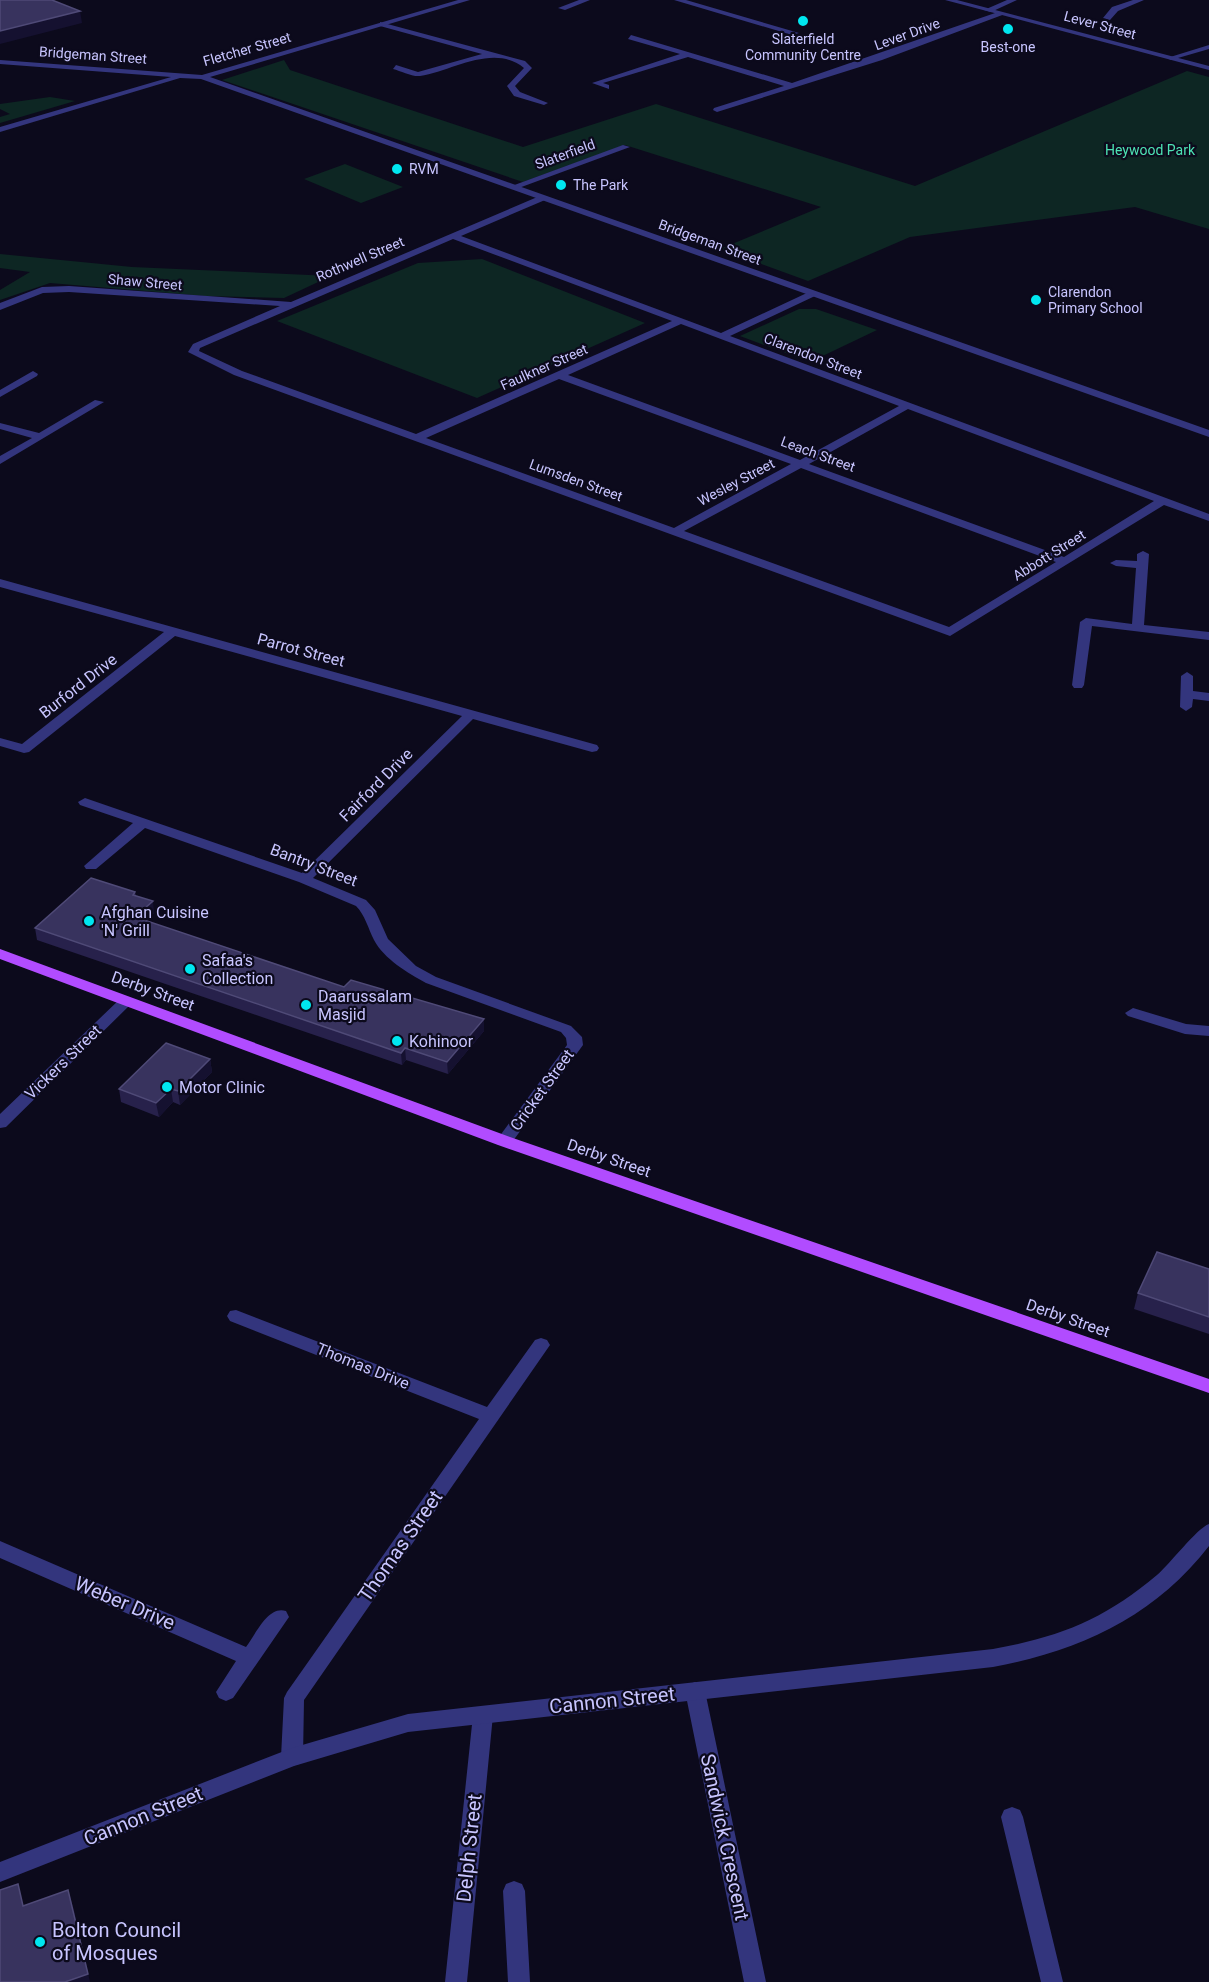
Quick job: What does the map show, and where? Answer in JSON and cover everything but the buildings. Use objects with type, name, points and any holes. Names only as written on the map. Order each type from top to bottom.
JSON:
[{"type":"main road","name":"Derby Street","points":[[0,954],[504,1142],[1209,1386]]},
{"type":"street","name":"Fletcher Street","points":[[0,130],[184,75],[202,77],[466,0]]},
{"type":"street","points":[[562,8],[586,0]]},
{"type":"street","points":[[678,0],[795,33]]},
{"type":"street","points":[[689,3],[698,0]]},
{"type":"street","name":"Lever Street","points":[[949,0],[1209,68]]},
{"type":"street","points":[[988,10],[1013,0]]},
{"type":"street","points":[[1107,18],[1115,9],[1134,1]]},
{"type":"street","name":"Lever Drive","points":[[717,110],[879,58],[1001,14]]},
{"type":"street","points":[[383,24],[432,40],[492,53],[527,65],[528,68],[511,86],[517,94],[544,104]]},
{"type":"street","points":[[631,37],[790,85]]},
{"type":"street","points":[[1171,58],[1209,47]]},
{"type":"street","points":[[396,67],[418,74],[492,53]]},
{"type":"street","points":[[606,87],[596,83],[688,54]]},
{"type":"street","name":"Bridgeman Street","points":[[0,63],[184,75]]},
{"type":"street","name":"Bridgeman Street","points":[[202,77],[1209,434]]},
{"type":"street","name":"Slaterfield","points":[[513,187],[626,147]]},
{"type":"street","name":"Rothwell Street","points":[[193,352],[196,346],[291,304],[542,198]]},
{"type":"street","name":"Clarendon Street","points":[[453,236],[1209,518]]},
{"type":"street","name":"Shaw Street","points":[[0,308],[16,299],[42,290],[69,289],[205,300],[291,304]]},
{"type":"street","points":[[722,336],[812,294]]},
{"type":"street","name":"Faulkner Street","points":[[417,438],[681,321]]},
{"type":"street","name":"Lumsden Street","points":[[193,352],[238,372],[950,632]]},
{"type":"street","points":[[0,394],[33,374]]},
{"type":"street","name":"Leach Street","points":[[559,375],[1066,562]]},
{"type":"street","points":[[0,460],[99,402]]},
{"type":"street","name":"Wesley Street","points":[[675,532],[907,406]]},
{"type":"street","points":[[0,426],[42,437]]},
{"type":"street","name":"Abbott Street","points":[[950,632],[1163,501]]},
{"type":"street","points":[[1116,563],[1142,559],[1138,628]]},
{"type":"street","name":"Parrot Street","points":[[0,583],[592,748]]},
{"type":"street","points":[[1078,685],[1086,622],[1209,636]]},
{"type":"street","name":"Burford Drive","points":[[0,741],[24,749],[172,632]]},
{"type":"street","points":[[1187,676],[1187,701],[1209,697]]},
{"type":"street","name":"Fairford Drive","points":[[304,879],[471,714]]},
{"type":"street","name":"Bantry Street","points":[[85,802],[304,879],[361,903],[368,910],[382,940],[411,969],[430,980],[566,1029],[574,1037]]},
{"type":"street","points":[[91,866],[143,822]]},
{"type":"street","name":"Vickers Street","points":[[0,1123],[126,1001]]},
{"type":"street","points":[[1133,1013],[1185,1029],[1209,1031]]},
{"type":"street","name":"Cricket Street","points":[[504,1142],[575,1045],[574,1037]]},
{"type":"street","name":"Thomas Drive","points":[[236,1316],[490,1416]]},
{"type":"street","name":"Thomas Street","points":[[292,1757],[294,1698],[541,1345]]},
{"type":"street","name":"Cannon Street","points":[[0,1872],[292,1757],[408,1723],[993,1658],[1044,1647],[1073,1638],[1111,1618],[1167,1578],[1209,1532]]},
{"type":"street","name":"Weber Drive","points":[[0,1549],[250,1658]]},
{"type":"street","points":[[226,1692],[279,1617]]},
{"type":"street","name":"Sandwick Crescent","points":[[695,1691],[755,1982]]},
{"type":"street","name":"Delph Street","points":[[456,1982],[483,1715]]},
{"type":"street","points":[[1012,1817],[1052,1982]]},
{"type":"street","points":[[514,1891],[519,1982]]},
{"type":"green space","name":"Heywood Park","points":[[284,60],[290,70],[523,147],[656,104],[915,186],[1187,71],[1209,77],[1209,229],[1135,207],[910,237],[808,281],[720,249],[821,207],[625,145],[523,182],[222,80]]},
{"type":"green space","points":[[50,97],[75,101],[0,123],[0,117],[10,114],[0,109],[0,104]]},
{"type":"green space","points":[[345,164],[403,187],[361,203],[304,179]]},
{"type":"green space","points":[[0,254],[132,267],[331,276],[284,298],[205,296],[50,283],[0,300],[0,290],[30,272],[0,268]]},
{"type":"green space","points":[[482,259],[645,323],[477,398],[277,321],[418,263]]},
{"type":"green space","points":[[799,309],[816,309],[877,330],[810,362],[740,336]]},
{"type":"place","name":"Slaterfield Community Centre","points":[[803,21]]},
{"type":"place","name":"Best-one","points":[[1008,29]]},
{"type":"place","name":"RVM","points":[[397,169]]},
{"type":"place","name":"The Park","points":[[561,185]]},
{"type":"place","name":"Clarendon Primary School","points":[[1036,300]]},
{"type":"place","name":"Afghan Cuisine 'N' Grill","points":[[89,921]]},
{"type":"place","name":"Safaa's Collection","points":[[190,969]]},
{"type":"place","name":"Daarussalam Masjid","points":[[306,1005]]},
{"type":"place","name":"Kohinoor","points":[[397,1041]]},
{"type":"place","name":"Motor Clinic","points":[[167,1087]]},
{"type":"place","name":"Bolton Council of Mosques","points":[[40,1942]]}]
